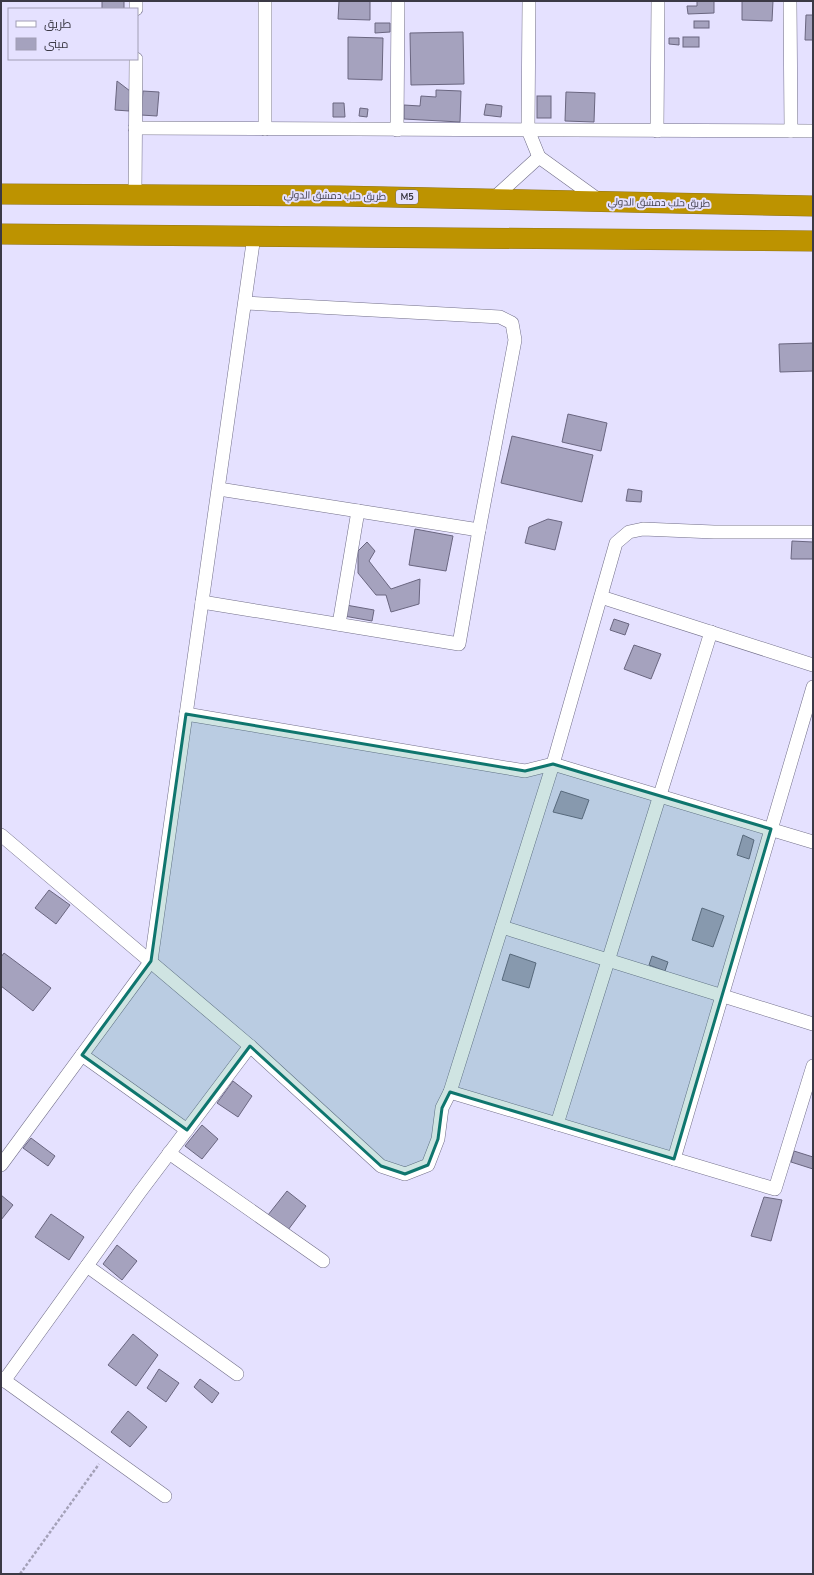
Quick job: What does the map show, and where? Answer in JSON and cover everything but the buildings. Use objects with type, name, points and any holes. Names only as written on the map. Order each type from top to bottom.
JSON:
[{"type":"highway","name":"طريق حلب دمشق الدولي","points":[[1,194],[348,196],[813,206]]},
{"type":"highway","points":[[1,234],[813,241]]},
{"type":"street","points":[[265,1],[265,129]]},
{"type":"street","points":[[397,130],[398,1]]},
{"type":"street","points":[[529,1],[528,130],[539,157],[601,202]]},
{"type":"street","points":[[657,131],[658,1]]},
{"type":"street","points":[[790,1],[791,131]]},
{"type":"street","points":[[135,195],[136,60]]},
{"type":"street","points":[[135,128],[813,131]]},
{"type":"street","points":[[493,199],[539,157]]},
{"type":"street","points":[[1,1165],[150,961],[219,489],[254,236]]},
{"type":"street","points":[[202,602],[459,644],[478,530],[515,340],[512,323],[500,318],[245,303]]},
{"type":"street","points":[[219,489],[478,530]]},
{"type":"street","points":[[339,624],[358,511]]},
{"type":"street","points":[[1,835],[250,1046],[381,1166],[405,1174],[428,1165],[438,1139],[442,1108],[450,1092],[553,764],[616,543],[629,532],[643,529],[714,532],[813,532]]},
{"type":"street","points":[[601,597],[813,665]]},
{"type":"street","points":[[557,1124],[711,632]]},
{"type":"street","points":[[674,1159],[813,687]]},
{"type":"street","points":[[186,714],[525,771],[553,764],[813,842]]},
{"type":"street","points":[[502,927],[813,1024]]},
{"type":"street","points":[[165,1496],[3,1379],[169,1153],[250,1046]]},
{"type":"street","points":[[82,1055],[187,1130]]},
{"type":"street","points":[[450,1092],[775,1189],[813,1066]]},
{"type":"street","points":[[169,1153],[323,1262]]},
{"type":"street","points":[[87,1266],[237,1374]]},
{"type":"path","points":[[20,1574],[106,1454]]},
{"type":"highlighted area","points":[[186,714],[525,771],[553,764],[771,829],[674,1159],[450,1092],[442,1108],[438,1139],[428,1165],[405,1174],[381,1166],[250,1046],[187,1130],[82,1055],[151,961]]}]
